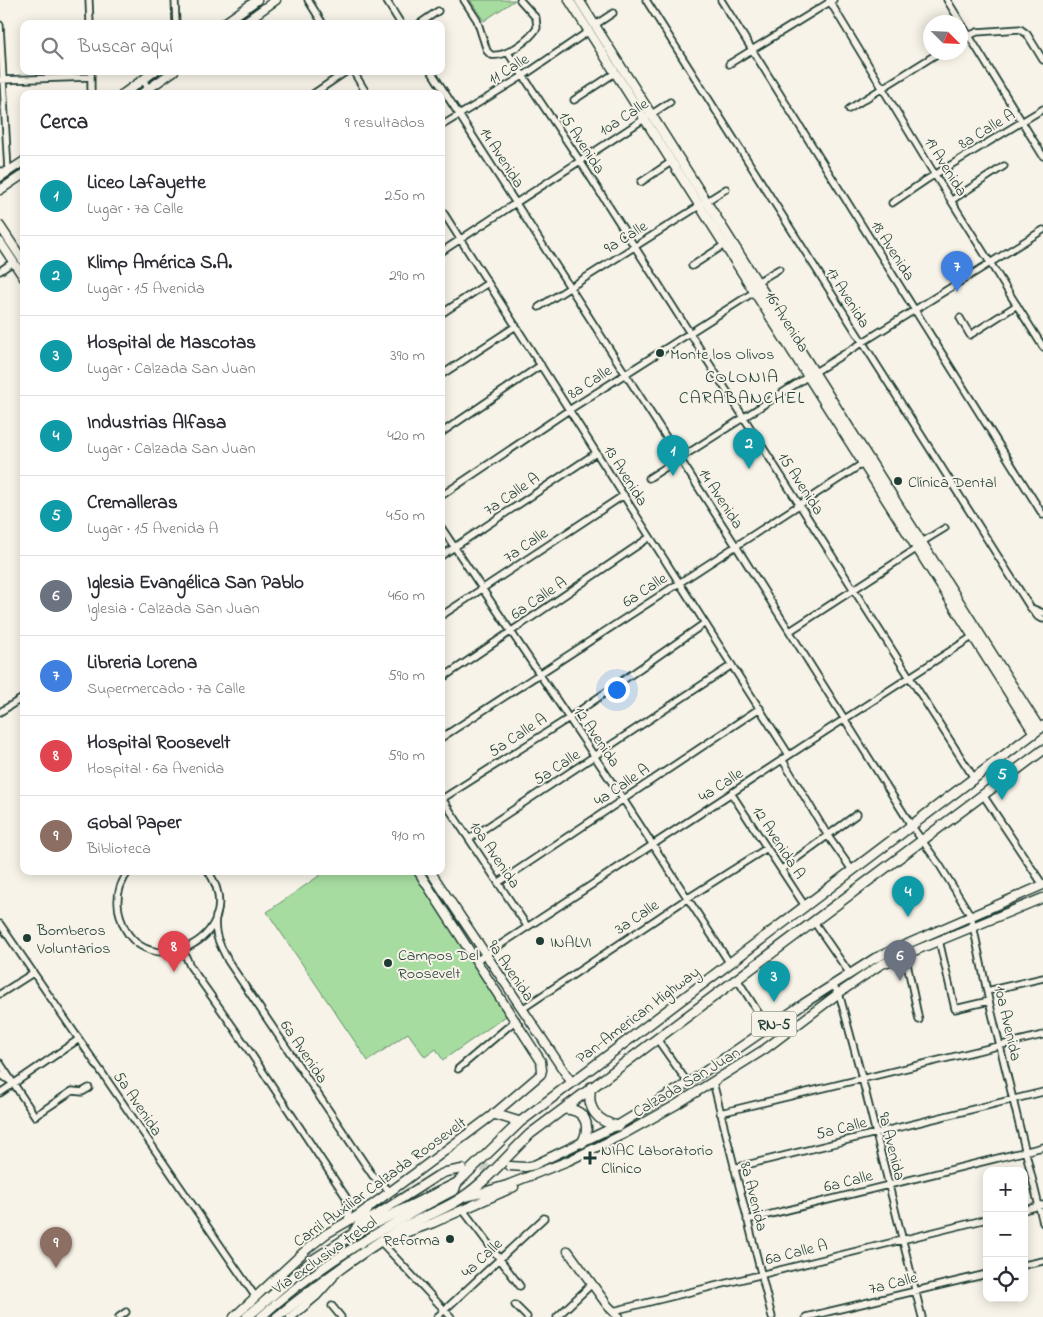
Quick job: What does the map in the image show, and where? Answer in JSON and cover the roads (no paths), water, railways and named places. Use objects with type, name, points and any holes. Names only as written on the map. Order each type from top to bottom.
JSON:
[{"type":"highway","name":"Pan-American Highway","points":[[248,1317],[313,1260],[353,1234],[456,1183],[520,1122],[1039,729]]},
{"type":"highway","name":"Pan-American Highway","points":[[277,1317],[341,1267],[412,1222],[464,1197],[530,1134],[1043,750]]},
{"type":"highway","points":[[591,1088],[590,1103],[597,1116],[603,1121],[618,1126]]},
{"type":"highway","points":[[564,1109],[578,1111],[586,1122],[587,1129],[582,1143]]},
{"type":"highway","points":[[494,1114],[520,1122]]},
{"type":"highway","points":[[353,1234],[369,1207]]},
{"type":"main road","points":[[229,20],[257,0]]},
{"type":"main road","points":[[248,20],[276,0]]},
{"type":"main road","name":"16 Avenida","points":[[569,0],[916,549],[1039,729]]},
{"type":"main road","name":"16 Avenida","points":[[579,0],[922,542],[976,635]]},
{"type":"main road","points":[[129,90],[150,75]]},
{"type":"main road","points":[[152,90],[169,75]]},
{"type":"main road","points":[[0,177],[4,171],[20,163]]},
{"type":"main road","points":[[0,190],[20,177]]},
{"type":"main road","points":[[0,226],[20,256]]},
{"type":"main road","points":[[0,242],[20,272]]},
{"type":"main road","name":"9a Avenida","points":[[421,875],[516,1020],[541,1061],[542,1070]]},
{"type":"main road","name":"9a Avenida","points":[[433,875],[572,1083]]},
{"type":"main road","name":"Calzada San Juan","points":[[510,1166],[534,1164],[618,1126],[688,1083],[832,985],[876,958],[1043,885]]},
{"type":"main road","name":"Calzada San Juan","points":[[464,1197],[507,1185],[568,1161],[624,1134],[765,1049],[838,992],[880,965],[1043,898]]},
{"type":"main road","name":"Carril Auxiliar Calzada Roosevelt","points":[[234,1317],[307,1249],[369,1207],[494,1114],[537,1079],[542,1070]]},
{"type":"main road","points":[[380,1242],[433,1224],[568,1161]]},
{"type":"main road","points":[[353,1234],[372,1217],[442,1174],[462,1169]]},
{"type":"main road","points":[[405,1217],[455,1190],[456,1183]]},
{"type":"main road","points":[[405,1217],[459,1193],[473,1190]]},
{"type":"main road","points":[[390,1191],[404,1197]]},
{"type":"main road","name":"Vía exclusiva trebol","points":[[262,1317],[299,1285],[324,1267],[405,1217]]},
{"type":"main road","points":[[568,1251],[615,1315]]},
{"type":"main road","points":[[292,1317],[316,1296],[341,1267]]},
{"type":"street","points":[[89,0],[90,20]]},
{"type":"street","points":[[175,0],[176,20]]},
{"type":"street","points":[[308,0],[320,20]]},
{"type":"street","points":[[386,0],[398,20]]},
{"type":"street","points":[[464,0],[477,20],[487,51],[491,55],[500,56],[508,53],[537,28],[538,22],[535,16],[520,0]]},
{"type":"street","name":"17 Avenida","points":[[646,0],[1030,607],[1038,617],[1043,619]]},
{"type":"street","name":"18 Avenida","points":[[721,0],[1043,516]]},
{"type":"street","points":[[947,0],[1043,156]]},
{"type":"street","points":[[729,64],[831,1]]},
{"type":"street","name":"19 Avenida","points":[[831,1],[935,175],[1043,347]]},
{"type":"street","points":[[424,20],[438,11]]},
{"type":"street","points":[[595,25],[613,13]]},
{"type":"street","points":[[0,25],[4,171]]},
{"type":"street","points":[[969,36],[988,30],[1018,28],[1027,34],[1043,60]]},
{"type":"street","name":"11 Calle","points":[[445,123],[523,76],[589,31]]},
{"type":"street","name":"15 Avenida","points":[[508,53],[580,161],[974,778]]},
{"type":"street","points":[[849,109],[927,60]]},
{"type":"street","points":[[574,100],[615,73]]},
{"type":"street","points":[[2,80],[76,75]]},
{"type":"street","points":[[91,75],[91,90]]},
{"type":"street","points":[[319,90],[341,75]]},
{"type":"street","points":[[356,75],[365,90]]},
{"type":"street","name":"14 Avenida","points":[[434,75],[443,90]]},
{"type":"street","points":[[143,80],[150,90]]},
{"type":"street","name":"14 Avenida","points":[[445,92],[736,546],[911,825],[923,840]]},
{"type":"street","name":"10a Calle","points":[[445,250],[670,102]]},
{"type":"street","name":"8a Calle A","points":[[892,203],[1043,109]]},
{"type":"street","points":[[641,182],[672,162]]},
{"type":"street","points":[[952,200],[1004,166]]},
{"type":"street","name":"9a Calle","points":[[539,307],[726,188]]},
{"type":"street","name":"13 Avenida","points":[[445,215],[789,755]]},
{"type":"street","points":[[649,478],[1043,230]]},
{"type":"street","points":[[692,266],[724,245]]},
{"type":"street","points":[[0,271],[13,262]]},
{"type":"street","points":[[757,282],[779,269]]},
{"type":"street","points":[[445,311],[488,283]]},
{"type":"street","name":"8a Calle","points":[[445,493],[570,410],[754,292]]},
{"type":"street","points":[[960,318],[970,335],[1017,305]]},
{"type":"street","points":[[445,372],[516,326]]},
{"type":"street","points":[[445,430],[540,365]]},
{"type":"street","name":"7a Calle A","points":[[445,553],[596,453]]},
{"type":"street","name":"6a Calle","points":[[445,735],[862,464]]},
{"type":"street","name":"7a Calle","points":[[445,613],[624,495]]},
{"type":"street","points":[[922,542],[945,528]]},
{"type":"street","name":"12 Avenida","points":[[445,533],[623,799],[729,962]]},
{"type":"street","name":"6a Calle A","points":[[445,675],[650,537]]},
{"type":"street","points":[[790,631],[916,549]]},
{"type":"street","points":[[1030,607],[1043,613]]},
{"type":"street","name":"5a Calle A","points":[[445,796],[569,718],[705,623]]},
{"type":"street","name":"4a Calle","points":[[477,960],[782,759],[976,635]]},
{"type":"street","name":"5a Calle","points":[[469,839],[732,665]]},
{"type":"street","points":[[0,712],[20,700]]},
{"type":"street","name":"4a Calle A","points":[[498,883],[760,708]]},
{"type":"street","points":[[782,759],[828,836],[852,870]]},
{"type":"street","name":"12 Avenida A","points":[[731,793],[805,906]]},
{"type":"street","points":[[983,795],[1043,885]]},
{"type":"street","name":"10a Avenida","points":[[445,803],[527,926]]},
{"type":"street","points":[[782,869],[857,814]]},
{"type":"street","name":"10a Avenida","points":[[923,840],[971,916],[989,1001],[1041,1206],[1043,1223]]},
{"type":"street","name":"3a Calle","points":[[522,1009],[688,898],[768,848]]},
{"type":"street","points":[[127,875],[120,888],[118,900],[120,918],[128,933],[137,942],[153,950],[170,952],[194,945],[204,937],[216,916]]},
{"type":"street","name":"6a Avenida","points":[[210,875],[217,894],[218,905],[214,928],[215,933],[228,961],[372,1176],[390,1191]]},
{"type":"street","points":[[814,922],[850,974]]},
{"type":"street","name":"5a Avenida","points":[[0,924],[255,1296]]},
{"type":"street","points":[[939,940],[955,1009],[989,1001]]},
{"type":"street","points":[[182,950],[190,966],[236,1031],[346,1197],[349,1212],[347,1221]]},
{"type":"street","points":[[905,954],[919,1020]]},
{"type":"street","points":[[0,994],[33,973]]},
{"type":"street","points":[[987,991],[1043,978]]},
{"type":"street","points":[[737,979],[768,1028]]},
{"type":"street","name":"9a Avenida","points":[[832,985],[838,992],[862,1078],[922,1317]]},
{"type":"street","points":[[458,1069],[516,1020]]},
{"type":"street","points":[[720,1113],[1043,1034]]},
{"type":"street","points":[[658,1039],[688,1083]]},
{"type":"street","points":[[0,1093],[79,1040]]},
{"type":"street","points":[[0,1063],[35,1116],[72,1091],[82,1092],[89,1088]]},
{"type":"street","points":[[0,1074],[13,1084]]},
{"type":"street","name":"8a Avenida","points":[[713,1082],[772,1317]]},
{"type":"street","name":"5a Calle","points":[[734,1168],[1043,1092]]},
{"type":"street","name":"6a Calle","points":[[747,1220],[1043,1147]]},
{"type":"street","points":[[1028,1209],[1041,1206]]},
{"type":"street","points":[[463,1210],[520,1286]]},
{"type":"street","name":"4a Calle","points":[[437,1317],[544,1218]]},
{"type":"street","name":"6a Calle A","points":[[615,1315],[761,1274],[983,1220]]},
{"type":"street","points":[[380,1242],[451,1317]]},
{"type":"street","points":[[1028,1264],[1043,1260]]},
{"type":"street","name":"7a Calle","points":[[806,1317],[983,1275]]},
{"type":"street","points":[[557,1317],[592,1284]]},
{"type":"street","points":[[515,1305],[527,1317]]},
{"type":"street","points":[[332,1306],[341,1317]]},
{"type":"street","points":[[119,1317],[126,1312]]},
{"type":"tunnel","points":[[469,1169],[510,1166]]},
{"type":"place","name":"Libreria Lorena","points":[[957,292]]},
{"type":"place","name":"Monte los Olivos","points":[[660,353]]},
{"type":"place","name":"Klimp América S.A.","points":[[749,469]]},
{"type":"place","name":"Liceo Lafayette","points":[[673,476]]},
{"type":"place","name":"Clínica Dental","points":[[898,481]]},
{"type":"place","name":"Cremalleras","points":[[1002,800]]},
{"type":"place","name":"Industrias Alfasa","points":[[908,917]]},
{"type":"place","name":"Bomberos Voluntarios","points":[[27,938]]},
{"type":"place","name":"INALVI","points":[[540,941]]},
{"type":"place","name":"Campos Del Roosevelt","points":[[388,963]]},
{"type":"place","name":"Hospital Roosevelt","points":[[174,972]]},
{"type":"place","name":"Iglesia Evangélica San Pablo","points":[[900,981]]},
{"type":"place","name":"Hospital de Mascotas","points":[[774,1002]]},
{"type":"place","name":"NIAC Laboratorio Clinico","points":[[590,1158]]},
{"type":"place","name":"Reforma","points":[[450,1239]]},
{"type":"place","name":"Gobal Paper","points":[[56,1268]]},
{"type":"district","name":"COLONIA CARABANCHEL","points":[[742,386]]}]
